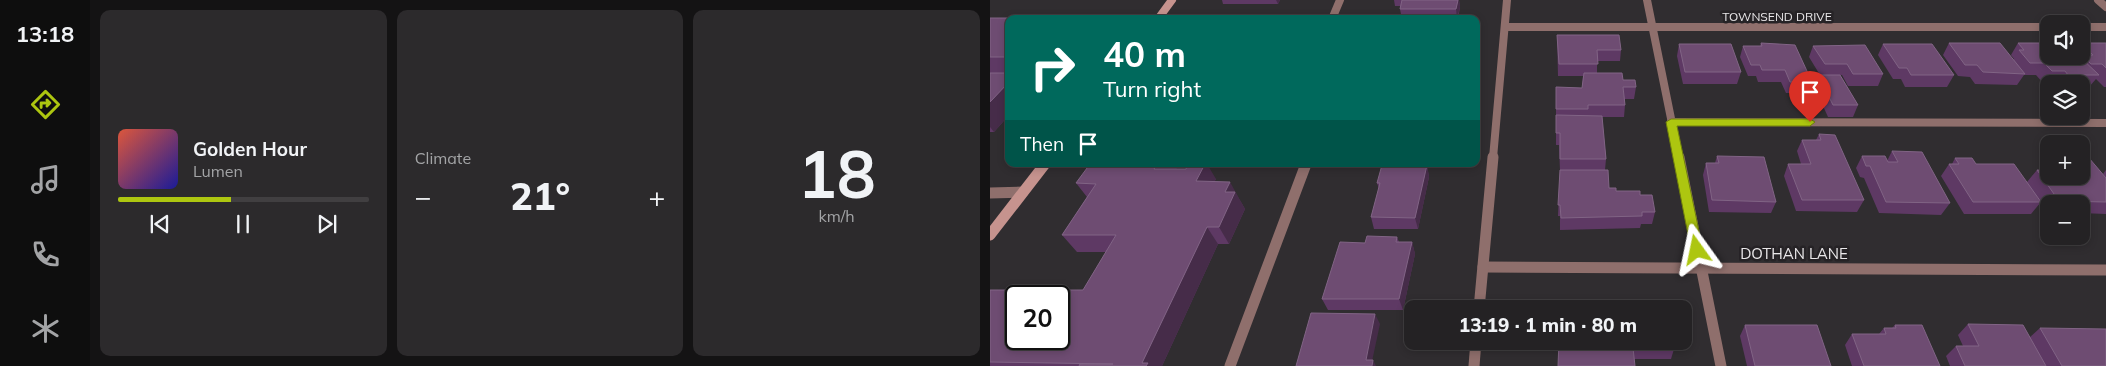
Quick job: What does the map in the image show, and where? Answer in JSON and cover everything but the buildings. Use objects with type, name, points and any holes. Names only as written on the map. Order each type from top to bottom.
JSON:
[{"type":"street","points":[[1161,15],[1172,0]]},
{"type":"street","points":[[1334,15],[1340,0]]},
{"type":"street","points":[[1480,300],[1507,0]]},
{"type":"street","points":[[1647,0],[1721,366]]},
{"type":"street","points":[[2098,0],[2106,7]]},
{"type":"street","name":"TOWNSEND DRIVE","points":[[1505,27],[2040,27]]},
{"type":"street","points":[[2090,27],[2106,27]]},
{"type":"street","points":[[1671,122],[2106,123]]},
{"type":"street","points":[[990,235],[1043,167]]},
{"type":"street","points":[[1230,366],[1305,167]]},
{"type":"street","points":[[990,193],[1023,192]]},
{"type":"street","name":"DOTHAN LANE","points":[[1483,267],[2106,270]]},
{"type":"street","points":[[1474,366],[1475,350]]},
{"type":"route","points":[[1697,250],[1671,122],[1810,122]]}]
